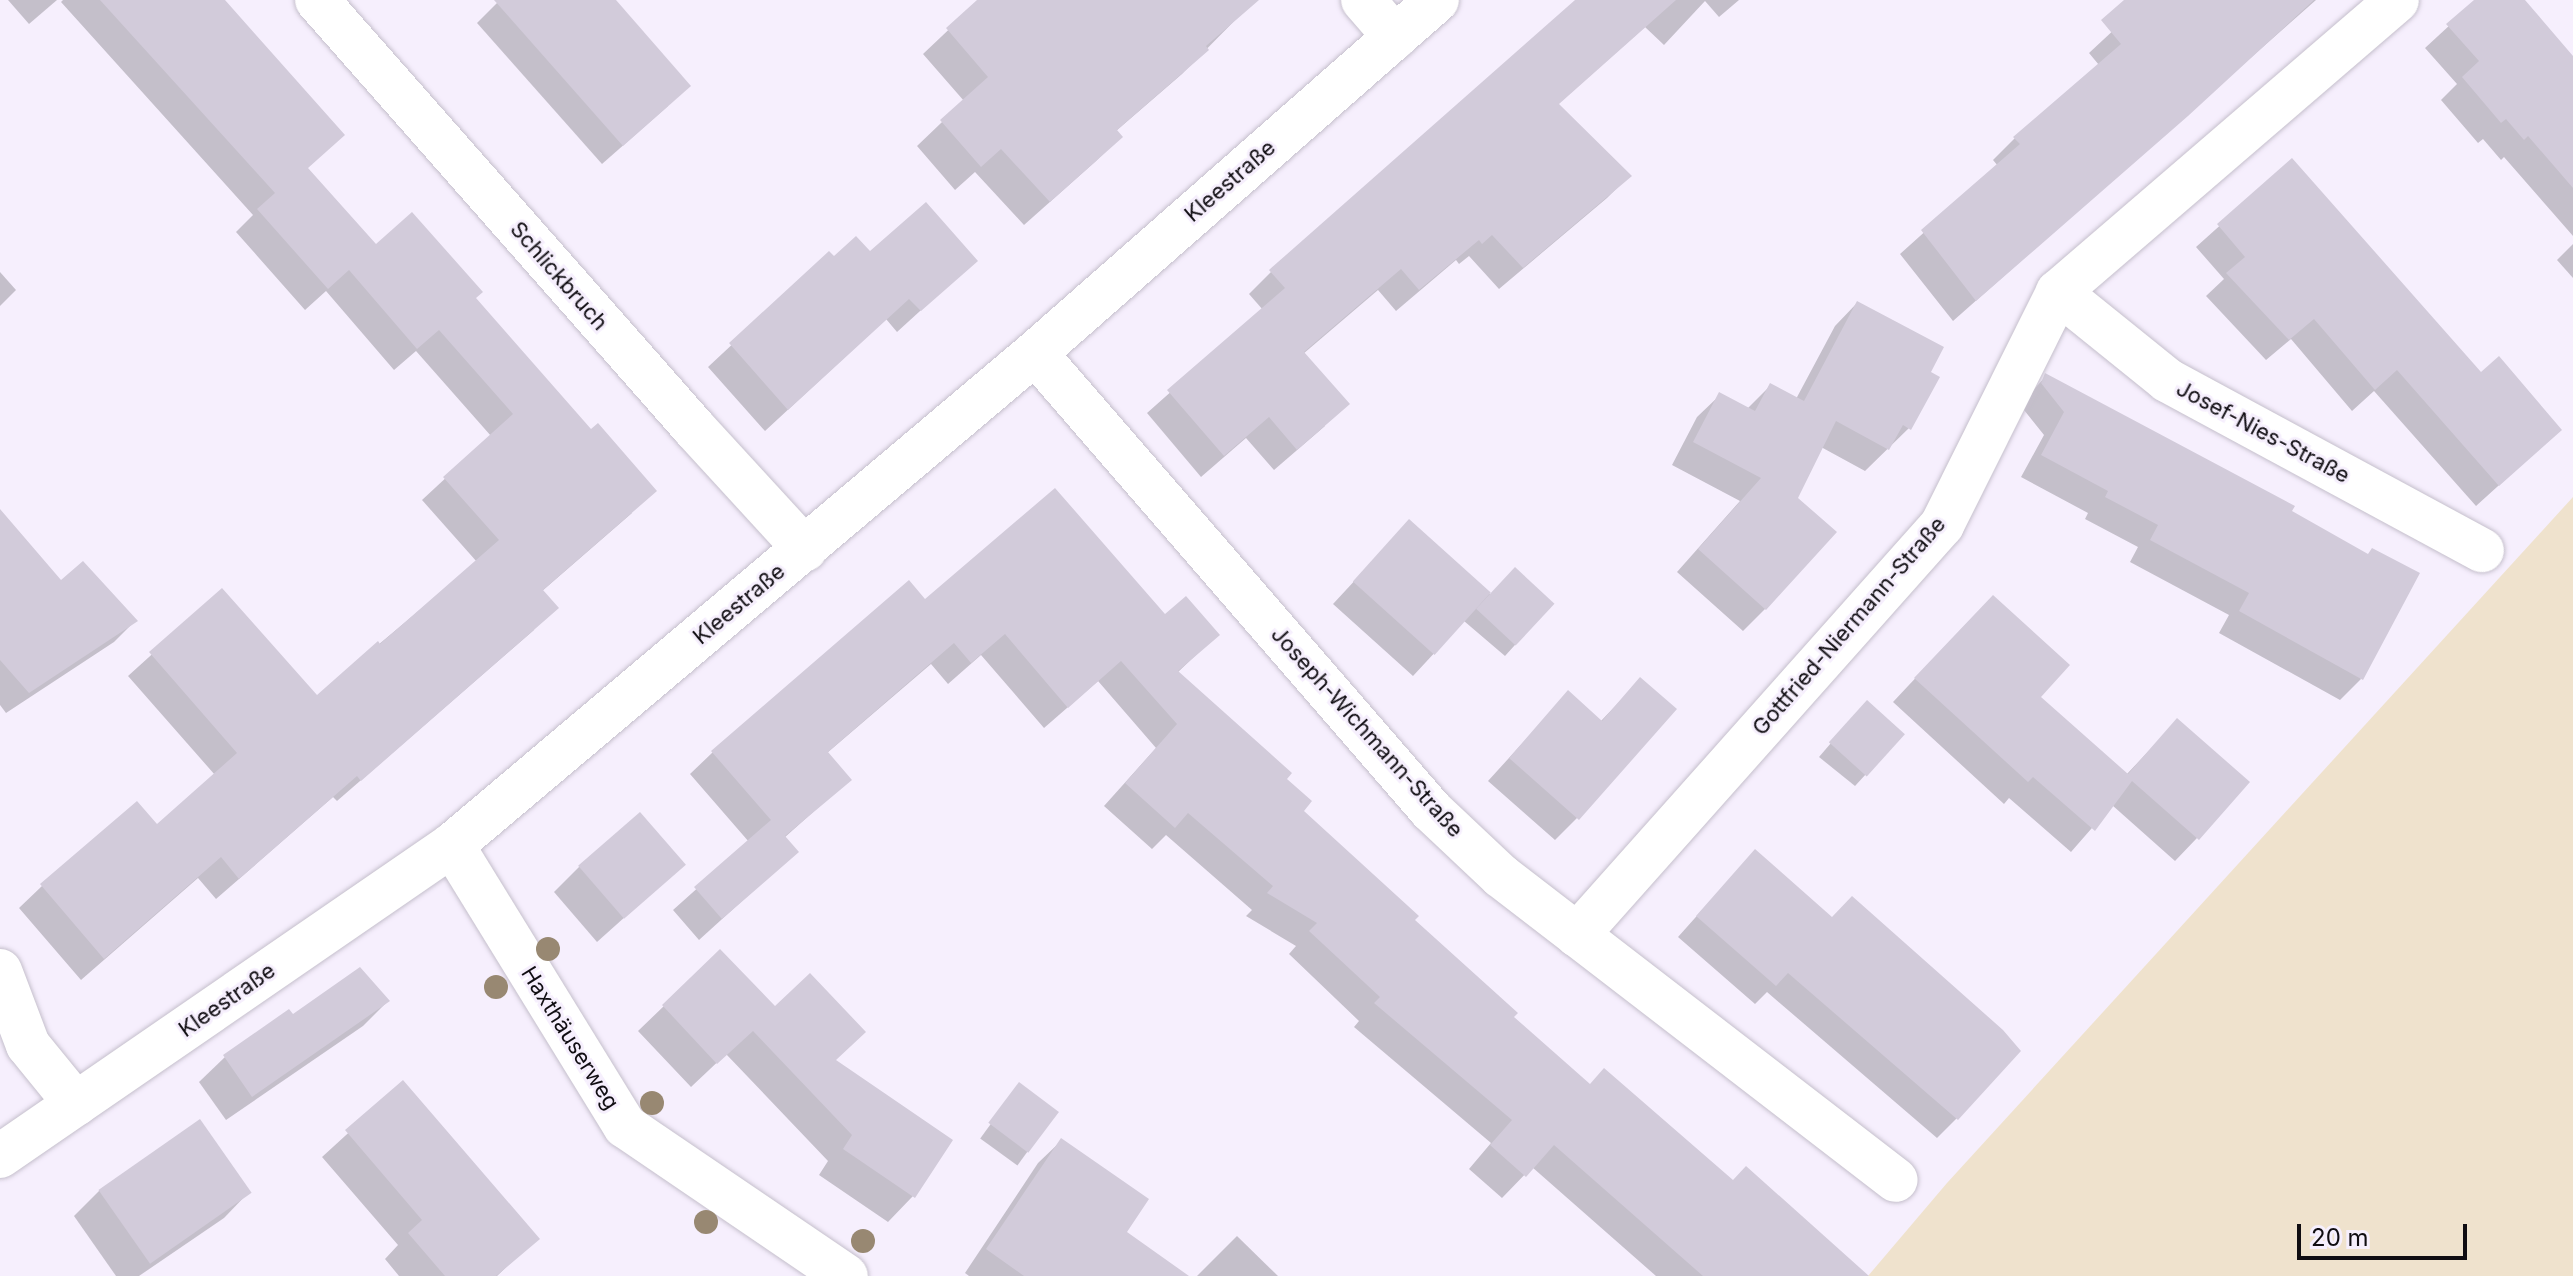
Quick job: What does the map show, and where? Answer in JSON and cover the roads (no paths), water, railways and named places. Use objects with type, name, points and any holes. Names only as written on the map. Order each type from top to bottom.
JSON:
[{"type":"street","name":"Schlickbruch","points":[[317,0],[695,429],[805,549]]},
{"type":"street","points":[[1363,0],[1395,37]]},
{"type":"street","name":"Kleestraße","points":[[0,1156],[452,845],[1035,353],[1437,0]]},
{"type":"street","name":"Gottfried-Niermann-Straße","points":[[1577,935],[1942,525],[2058,292],[2397,0]]},
{"type":"street","name":"Josef-Nies-Straße","points":[[2058,292],[2167,380],[2482,550]]},
{"type":"street","name":"Joseph-Wichmann-Straße","points":[[1035,353],[1431,810],[1501,876],[1896,1180]]},
{"type":"street","name":"Haxthäuserweg","points":[[452,845],[625,1126],[846,1276]]},
{"type":"street","points":[[0,971],[28,1045],[76,1104]]}]
